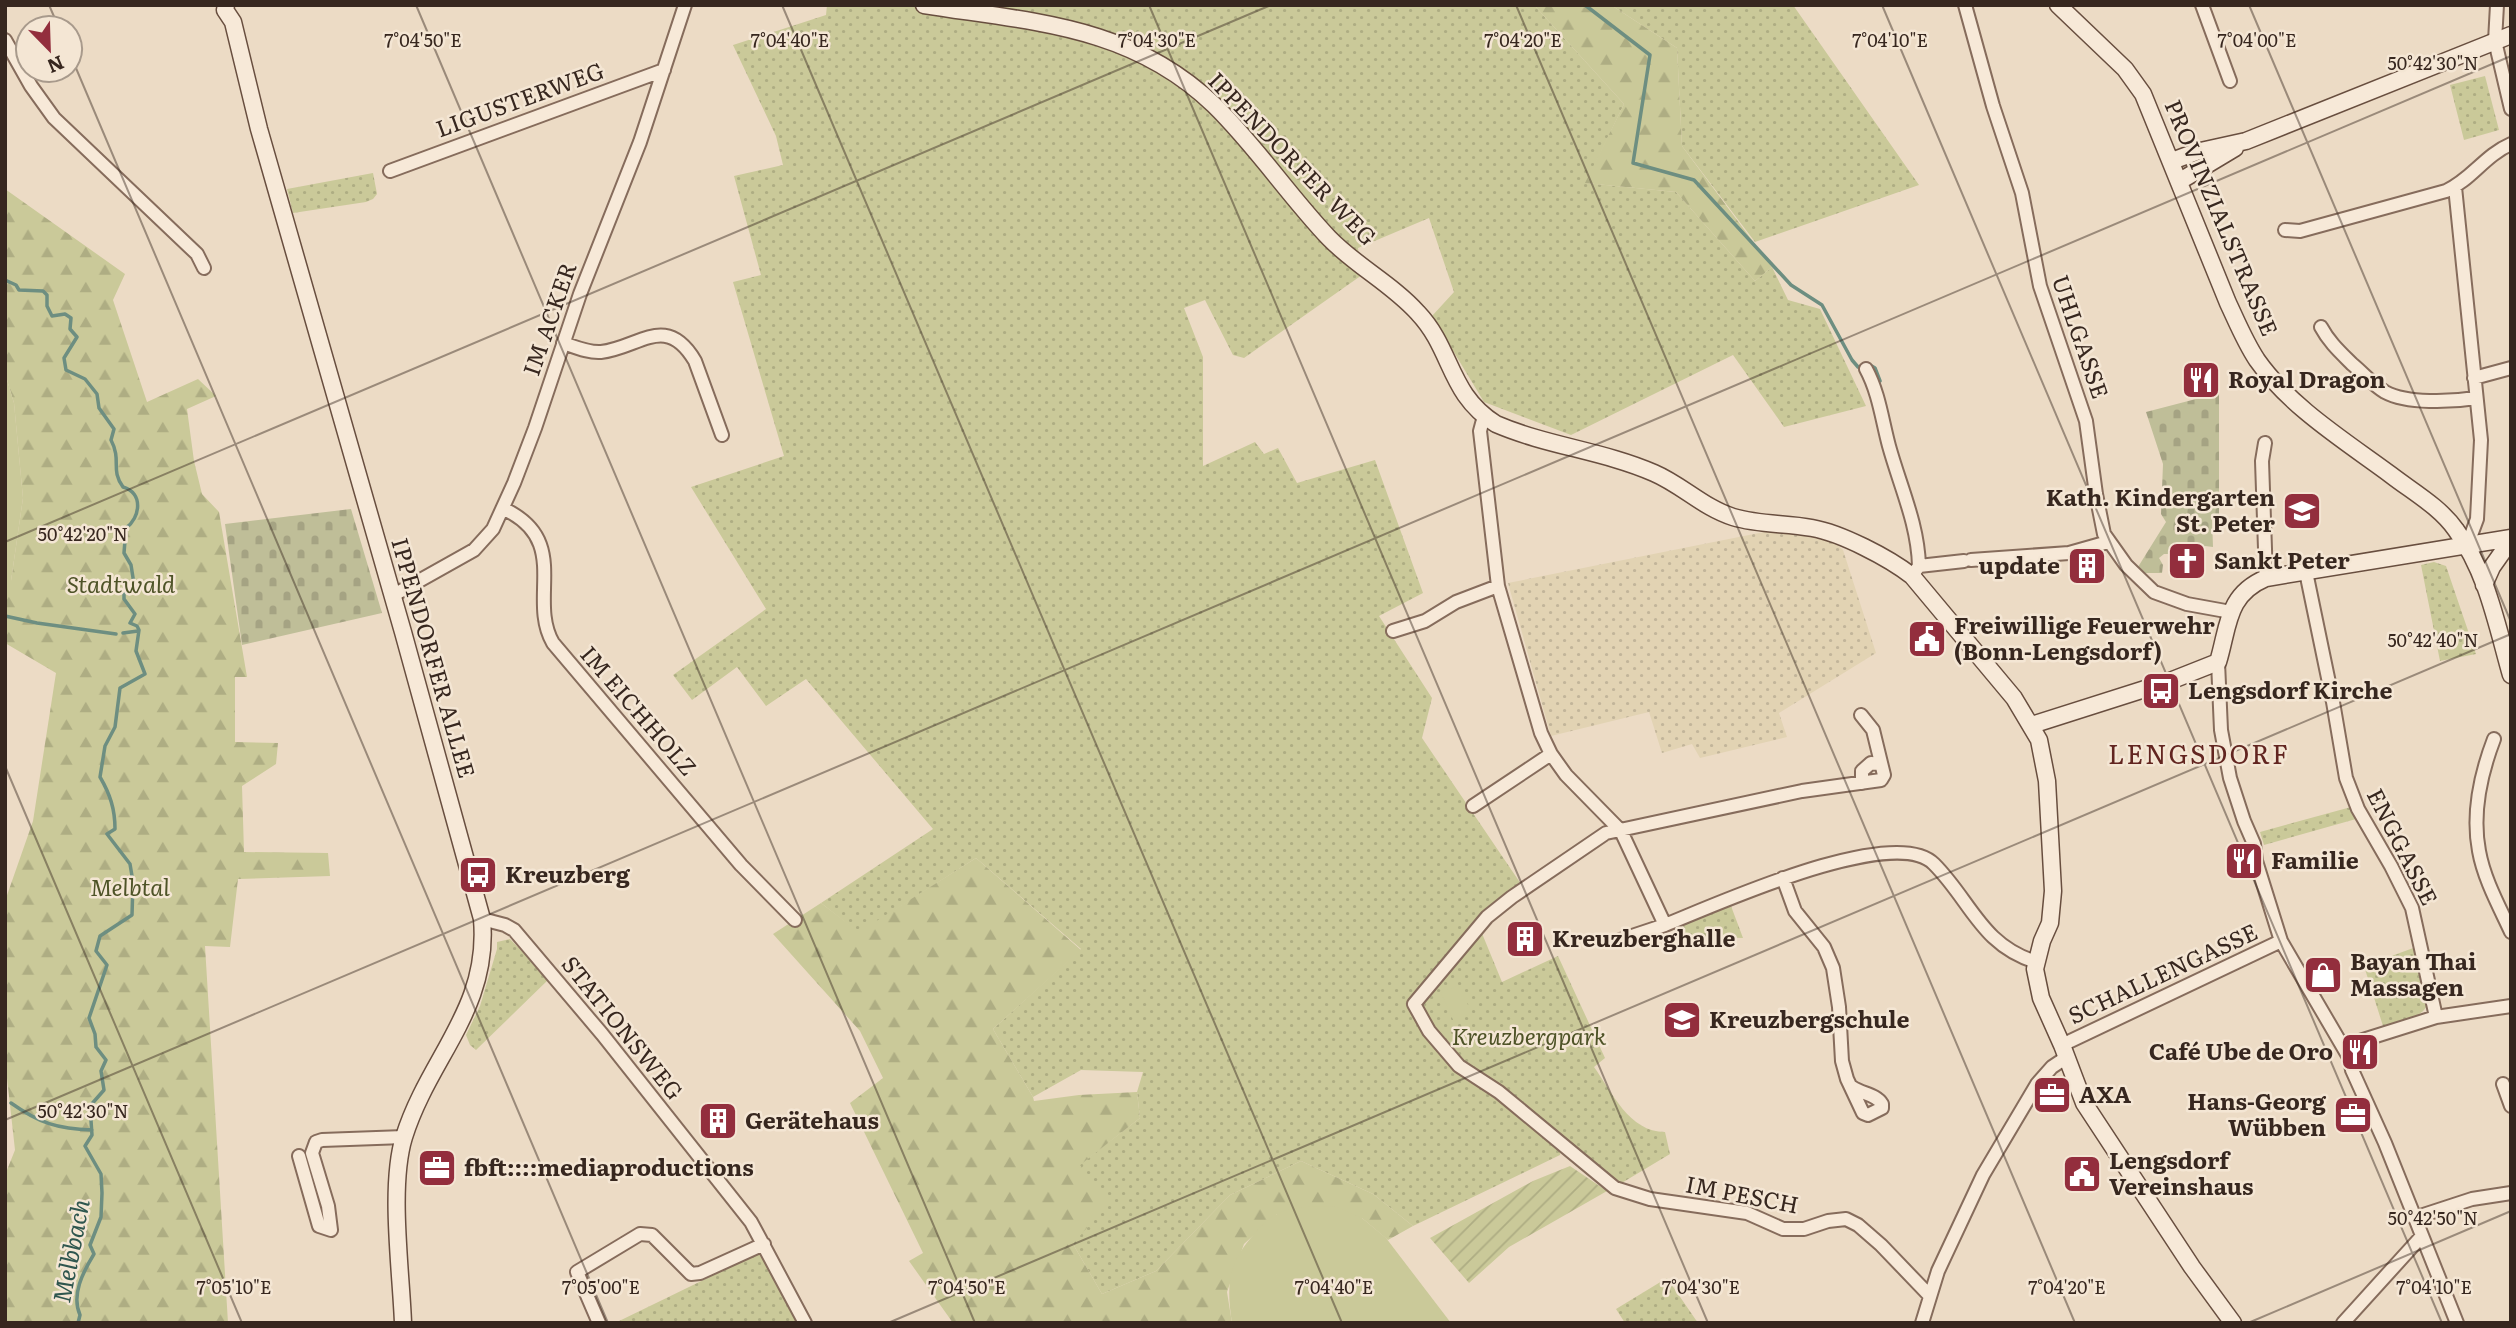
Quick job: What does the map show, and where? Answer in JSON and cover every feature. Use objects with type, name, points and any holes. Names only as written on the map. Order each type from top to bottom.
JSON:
[{"type":"street","name":"IM ACKER","points":[[392,596],[474,550],[484,541],[504,509],[536,428],[580,294],[637,148],[685,5]]},
{"type":"street","name":"IPPENDORFER WEG","points":[[924,5],[1045,24],[1095,35],[1149,56],[1178,76],[1216,108],[1331,240],[1421,315],[1437,340],[1462,393],[1484,416],[1508,429],[1653,472],[1722,513],[1748,521],[1810,527],[1832,533],[1892,563],[1916,571],[2032,724],[2045,761],[2053,891],[2050,923],[2036,962]]},
{"type":"street","name":"UHLGASSE","points":[[1965,5],[1996,117],[2022,192],[2040,286],[2086,421],[2099,517],[2108,541],[2135,576],[2154,592],[2187,604],[2231,612]]},
{"type":"street","name":"PROVINZIALSTRASSE","points":[[2058,5],[2135,80],[2143,94],[2228,303],[2258,361],[2301,406],[2431,505],[2454,527],[2467,545],[2484,585],[2511,675]]},
{"type":"street","points":[[2202,5],[2230,81]]},
{"type":"street","points":[[2497,5],[2511,109]]},
{"type":"street","name":"IPPENDORFER ALLEE","points":[[222,7],[233,22],[259,129],[482,919],[481,965],[476,987],[415,1108],[404,1137],[397,1188],[403,1323]]},
{"type":"street","points":[[2180,181],[2246,141],[2503,38]]},
{"type":"street","points":[[5,40],[31,86],[54,118],[197,254],[204,268]]},
{"type":"street","name":"LIGUSTERWEG","points":[[390,171],[664,70]]},
{"type":"street","points":[[2172,161],[2196,152],[2246,141]]},
{"type":"street","points":[[2285,230],[2300,231],[2455,187],[2494,152],[2511,144]]},
{"type":"street","points":[[2455,187],[2481,440],[2477,519],[2467,545]]},
{"type":"street","points":[[2320,327],[2328,341],[2377,387],[2387,393],[2410,400],[2476,398]]},
{"type":"street","points":[[563,344],[602,352],[650,336],[666,336],[679,341],[695,361],[722,435]]},
{"type":"street","points":[[2474,378],[2511,368]]},
{"type":"street","points":[[1866,369],[1874,383],[1890,448],[1912,517],[1916,571],[1968,561],[2069,553],[2108,541]]},
{"type":"street","points":[[1484,416],[1480,431],[1498,586],[1541,733],[1551,754],[1572,782],[1621,831],[1665,925]]},
{"type":"street","points":[[2265,443],[2262,461],[2266,578]]},
{"type":"street","name":"IM EICHHOLZ","points":[[504,509],[526,524],[542,551],[545,562],[545,626],[553,643],[741,865],[795,920]]},
{"type":"street","points":[[2457,1323],[2344,1046],[2281,941],[2256,861],[2253,841],[2230,778],[2221,730],[2218,662],[2231,612],[2245,590],[2266,578],[2511,539]]},
{"type":"street","points":[[2484,585],[2492,567],[2511,539]]},
{"type":"street","name":"ENGGASSE","points":[[2306,572],[2346,778],[2358,809],[2412,908],[2436,1017]]},
{"type":"street","points":[[1393,631],[1425,621],[1456,602],[1498,586]]},
{"type":"street","points":[[2032,724],[2169,681],[2218,662]]},
{"type":"street","points":[[1621,831],[1802,791],[1881,780],[1884,775],[1873,730],[1861,715]]},
{"type":"street","points":[[2494,739],[2481,782],[2478,843],[2488,880],[2511,932]]},
{"type":"street","points":[[1474,806],[1551,754]]},
{"type":"street","name":"IM PESCH","points":[[1621,831],[1606,833],[1476,927],[1414,1004],[1429,1031],[1459,1066],[1499,1092],[1615,1188],[1650,1199],[1747,1213],[1773,1225],[1793,1230],[1838,1219],[1853,1222],[1881,1245],[1929,1295]]},
{"type":"street","points":[[1620,940],[1783,878],[1848,859],[1914,853],[1924,856],[1951,883],[1999,945],[2019,957],[2036,962],[2035,976],[2041,998],[2065,1051],[2084,1103],[2187,1260],[2233,1323]]},
{"type":"street","points":[[1783,878],[1795,911],[1824,947],[1833,968],[1839,1007],[1842,1061],[1852,1087]]},
{"type":"street","name":"STATIONSWEG","points":[[482,919],[514,930],[602,1034],[751,1222],[805,1323]]},
{"type":"street","name":"SCHALLENGASSE","points":[[1923,1320],[1929,1295],[1983,1175],[2037,1084],[2065,1051],[2281,941]]},
{"type":"street","points":[[2344,1046],[2436,1017],[2511,1006]]},
{"type":"street","points":[[2503,1084],[2511,1106]]},
{"type":"street","points":[[299,1156],[319,1226],[331,1230],[328,1206],[312,1153],[316,1142],[404,1137]]},
{"type":"street","points":[[2414,1218],[2472,1199],[2511,1193]]},
{"type":"street","points":[[599,1323],[577,1272],[640,1234],[652,1235],[691,1274],[700,1273],[764,1244]]},
{"type":"street","points":[[2343,1323],[2421,1237]]},
{"type":"street","points":[[1923,1320],[1937,1323]]},
{"type":"shaded area","points":[[1774,530],[1834,542],[1843,550],[1876,653],[1779,713],[1787,737],[1700,758],[1692,744],[1662,753],[1649,712],[1551,736],[1508,583]]},
{"type":"green space","points":[[827,5],[1534,5],[1624,104],[1586,183],[1676,192],[1755,281],[1772,267],[1788,300],[1820,309],[1866,406],[1784,427],[1733,355],[1571,435],[1484,402],[1432,316],[1454,292],[1429,218],[1358,248],[1362,275],[1244,358],[1233,355],[1205,300],[1184,308],[1203,357],[1203,466],[1255,442],[1264,454],[1278,448],[1297,483],[1375,460],[1423,593],[1379,616],[1432,698],[1422,738],[1521,884],[1471,925],[1409,1002],[1427,1033],[1561,1149],[1560,1155],[1413,1226],[1373,1194],[1301,1161],[1230,1195],[1156,1271],[1102,1294],[1073,1244],[1079,1165],[1140,1118],[1137,1092],[1143,1072],[1081,1070],[1033,1097],[993,1029],[1081,949],[976,858],[859,933],[821,903],[933,829],[806,679],[766,706],[737,667],[692,700],[673,675],[766,609],[691,487],[784,456],[733,282],[761,275],[734,176],[783,165],[776,136],[733,45],[826,15]]},
{"type":"green space","points":[[1534,5],[1611,5],[1677,48],[1682,146],[1772,267],[1755,281],[1676,192],[1585,183],[1624,104]]},
{"type":"green space","points":[[1611,5],[1793,5],[1919,185],[1755,242],[1682,146],[1677,48]]},
{"type":"green space","points":[[2485,76],[2499,130],[2464,140],[2450,85]]},
{"type":"green space","points":[[373,173],[377,194],[373,199],[293,213],[287,189]]},
{"type":"green space","name":"Stadtwald","points":[[5,189],[125,274],[113,300],[147,402],[198,379],[216,396],[187,409],[194,461],[202,494],[219,512],[247,677],[235,677],[235,742],[278,743],[276,764],[242,786],[244,852],[328,853],[330,876],[238,879],[230,947],[205,946],[228,1323],[5,1323],[5,1175],[15,1150],[5,1060],[5,901],[33,821],[56,673],[5,643],[5,581],[11,581],[23,498],[14,403],[5,373]]},
{"type":"green space","points":[[5,373],[14,403],[23,498],[11,581],[5,581]]},
{"type":"green space","points":[[2219,393],[2219,516],[2212,517],[2213,547],[2205,546],[2204,551],[2173,548],[2172,554],[2164,554],[2159,558],[2163,565],[2162,573],[2144,573],[2138,567],[2166,522],[2161,514],[2163,464],[2146,412]]},
{"type":"green space","points":[[351,509],[382,613],[242,645],[225,524]]},
{"type":"green space","points":[[2434,562],[2446,566],[2476,654],[2440,661],[2421,565]]},
{"type":"green space","points":[[2351,807],[2356,819],[2264,845],[2260,832]]},
{"type":"green space","points":[[976,858],[1081,950],[993,1029],[1034,1101],[1137,1092],[1140,1118],[1080,1165],[1110,1201],[1073,1244],[1102,1294],[1156,1271],[1230,1195],[1301,1161],[1373,1194],[1413,1226],[1388,1240],[1362,1218],[1277,1214],[1244,1244],[1227,1292],[1232,1323],[953,1323],[909,1261],[923,1253],[850,1103],[883,1078],[860,1031],[773,934],[821,903],[859,932]]},
{"type":"green space","points":[[1731,906],[1743,938],[1684,936],[1683,925]]},
{"type":"green space","name":"Kreuzbergpark","points":[[1481,931],[1502,982],[1558,956],[1605,1058],[1594,1067],[1631,1118],[1652,1130],[1665,1132],[1670,1154],[1620,1184],[1462,1064],[1448,1049],[1418,1005]]},
{"type":"green space","points":[[510,939],[549,979],[476,1050],[470,1045],[466,1035],[480,1006],[497,942]]},
{"type":"green space","points":[[2416,947],[2427,1005],[2415,1016],[2383,1026],[2364,966]]},
{"type":"green space","points":[[1458,985],[1472,1013],[1454,1022],[1441,993]]},
{"type":"green space","points":[[1570,1166],[1607,1191],[1509,1247],[1469,1283],[1430,1238],[1533,1181]]},
{"type":"green space","points":[[1306,1207],[1337,1207],[1362,1218],[1386,1238],[1451,1323],[1232,1323],[1229,1297],[1231,1274],[1240,1253],[1258,1230],[1284,1211]]},
{"type":"green space","points":[[763,1251],[797,1323],[615,1323]]},
{"type":"green space","points":[[1667,1278],[1698,1323],[1625,1323],[1616,1309]]},
{"type":"waterway","points":[[1585,5],[1650,55],[1633,163],[1694,180],[1791,285],[1822,305],[1852,360],[1858,367],[1862,366]]},
{"type":"waterway","name":"Melbbach","points":[[5,280],[16,285],[19,290],[43,291],[47,295],[47,306],[52,316],[65,314],[71,318],[70,329],[77,337],[64,358],[66,370],[85,379],[97,394],[99,408],[114,429],[111,440],[116,454],[119,481],[134,495],[138,506],[131,524],[126,528],[124,553],[131,565],[134,584],[124,593],[124,599],[135,614],[130,623],[139,630],[136,651],[145,674],[120,688],[115,727],[105,746],[100,777],[114,815],[115,829],[107,834],[130,864],[133,882],[132,915],[100,936],[96,951],[107,965],[89,1018],[96,1047],[106,1060],[101,1071],[104,1090],[90,1106],[92,1135],[85,1146],[101,1174],[101,1217],[90,1245],[94,1254],[82,1276],[78,1292],[78,1323]]},
{"type":"waterway","points":[[1870,365],[1875,368],[1880,381]]},
{"type":"waterway","points":[[5,616],[116,634]]},
{"type":"waterway","points":[[123,633],[138,631]]},
{"type":"waterway","points":[[11,1103],[49,1124],[92,1130]]},
{"type":"place","name":"Royal Dragon","points":[[2201,380]]},
{"type":"place","name":"Kath. Kindergarten St. Peter","points":[[2302,511]]},
{"type":"place","name":"Sankt Peter","points":[[2187,561]]},
{"type":"place","name":"update","points":[[2087,566]]},
{"type":"place","name":"Freiwillige Feuerwehr (Bonn-Lengsdorf)","points":[[1927,639]]},
{"type":"place","name":"Lengsdorf Kirche","points":[[2161,691]]},
{"type":"place","name":"Familie","points":[[2244,861]]},
{"type":"place","name":"Kreuzberg","points":[[478,875]]},
{"type":"place","name":"Kreuzberghalle","points":[[1525,939]]},
{"type":"place","name":"Bayan Thai Massagen","points":[[2323,975]]},
{"type":"place","name":"Kreuzbergschule","points":[[1682,1020]]},
{"type":"place","name":"Café Ube de Oro","points":[[2360,1052]]},
{"type":"place","name":"AXA","points":[[2052,1095]]},
{"type":"place","name":"Hans-Georg Wübben","points":[[2353,1115]]},
{"type":"place","name":"Gerätehaus","points":[[718,1121]]},
{"type":"place","name":"fbft::::mediaproductions","points":[[437,1168]]},
{"type":"place","name":"Lengsdorf Vereinshaus","points":[[2082,1174]]},
{"type":"district","name":"LENGSDORF","points":[[2199,755]]},
{"type":"park label","name":"Melbtal","points":[[130,888]]}]
